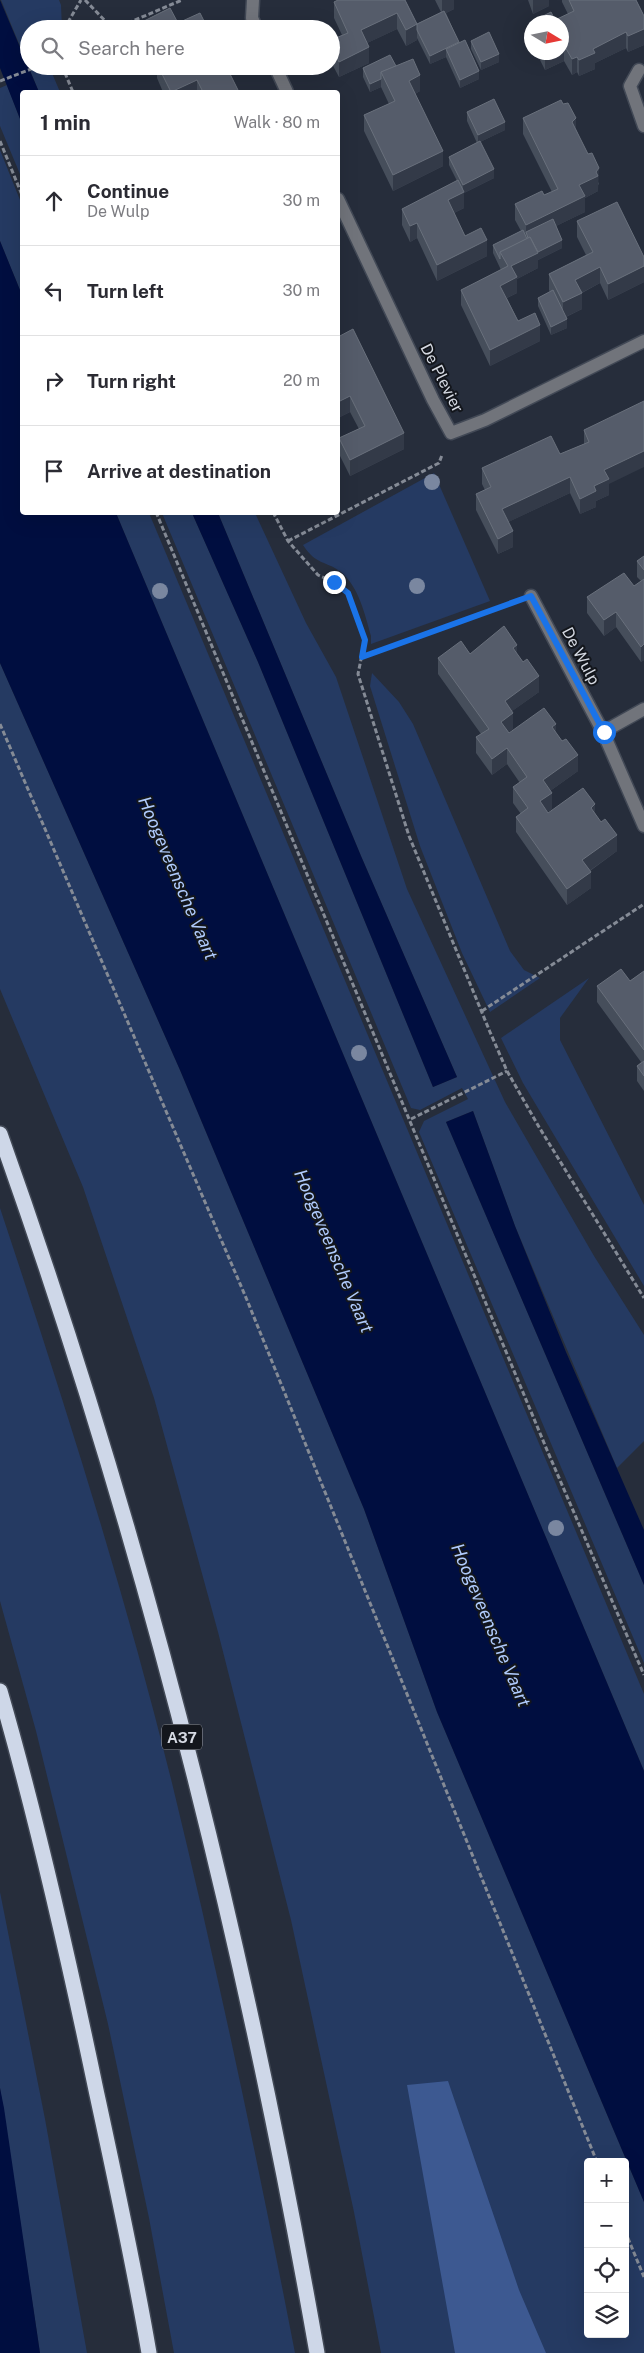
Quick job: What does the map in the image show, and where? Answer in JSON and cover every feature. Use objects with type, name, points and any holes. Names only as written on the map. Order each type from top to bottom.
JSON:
[{"type":"highway","name":"A37","points":[[0,1134],[26,1207],[115,1490],[171,1690],[238,1963],[278,2146],[317,2353]]},
{"type":"highway","points":[[0,1690],[51,1886],[80,2011],[136,2275],[149,2353]]},
{"type":"street","points":[[253,0],[253,20]]},
{"type":"street","points":[[639,70],[630,86],[644,126]]},
{"type":"street","points":[[279,75],[286,90]]},
{"type":"street","name":"De Plevier","points":[[340,203],[433,400],[451,433],[485,420],[644,341]]},
{"type":"street","name":"De Wulp","points":[[531,596],[604,732],[644,826]]},
{"type":"street","points":[[604,732],[644,709]]},
{"type":"path","points":[[69,20],[81,0]]},
{"type":"path","points":[[85,0],[104,20]]},
{"type":"path","points":[[134,20],[182,0]]},
{"type":"path","points":[[0,81],[20,74]]},
{"type":"path","points":[[66,75],[72,90]]},
{"type":"path","points":[[0,141],[20,190]]},
{"type":"path","points":[[340,514],[439,463],[451,433]]},
{"type":"path","points":[[157,515],[544,1441],[644,1675]]},
{"type":"path","points":[[275,515],[288,541],[318,574],[334,582],[348,593],[365,640],[358,674],[409,836],[507,1072],[644,1298]]},
{"type":"path","points":[[288,541],[338,515]]},
{"type":"path","points":[[362,657],[531,596]]},
{"type":"path","points":[[0,724],[247,1300],[595,2158]]},
{"type":"path","points":[[482,1011],[644,904]]},
{"type":"path","points":[[411,1119],[507,1072]]},
{"type":"path","points":[[629,2241],[644,2277]]},
{"type":"shaded area","points":[[1,0],[59,0],[62,20],[20,20],[20,46]]},
{"type":"shaded area","points":[[32,75],[53,75],[59,90],[38,90]]},
{"type":"shaded area","points":[[7,85],[20,119],[20,174],[0,126],[0,88]]},
{"type":"shaded area","points":[[0,150],[20,200],[20,290],[0,241]]},
{"type":"shaded area","points":[[434,473],[490,601],[371,644],[371,636],[364,610],[352,585],[341,572],[317,560],[303,545]]},
{"type":"shaded area","points":[[117,515],[150,515],[644,1694],[644,1771]]},
{"type":"shaded area","points":[[163,515],[193,515],[258,662],[433,1087],[457,1077],[361,856],[219,515],[256,515],[306,623],[336,677],[407,889],[505,1102],[594,1256],[644,1335],[644,1441],[617,1468],[515,1226],[473,1111],[446,1122],[644,1585],[644,1663],[419,1132],[424,1121],[468,1099],[462,1088],[420,1110],[411,1108]]},
{"type":"shaded area","points":[[0,663],[180,1070],[364,1509],[437,1712],[625,2158],[584,2158],[584,2338],[629,2338],[629,2166],[644,2202],[644,2353],[381,2353],[354,2212],[291,1920],[218,1632],[154,1398],[83,1187],[0,989]]},
{"type":"shaded area","points":[[372,673],[399,702],[413,724],[510,951],[524,970],[540,978],[490,1012],[462,953],[420,846],[370,686]]},
{"type":"shaded area","points":[[589,978],[560,1018],[560,1040],[644,1205],[644,1286],[523,1083],[501,1038]]},
{"type":"shaded area","points":[[0,1208],[92,1494],[134,1638],[172,1783],[252,2139],[295,2353],[174,2353],[149,2218],[108,2024],[36,1731],[0,1601]]},
{"type":"shaded area","points":[[0,1892],[45,2119],[87,2353],[40,2353],[0,2088]]},
{"type":"shaded area","points":[[448,2081],[519,2290],[546,2353],[455,2353],[407,2085]]},
{"type":"water","points":[[0,0],[20,47],[20,75],[32,75],[38,90],[20,90],[20,119],[0,68]]},
{"type":"water","name":"Hoogeveensche Vaart","points":[[0,241],[20,290],[20,515],[117,515],[644,1771],[644,2202],[629,2166],[629,2158],[625,2158],[437,1712],[364,1509],[180,1070],[0,663]]},
{"type":"water","points":[[193,515],[219,515],[361,856],[457,1077],[433,1087],[258,662]]},
{"type":"water","points":[[473,1111],[515,1226],[566,1352],[644,1530],[644,1585],[446,1122]]},
{"type":"water","points":[[0,2088],[4,2108],[40,2353],[0,2353]]},
{"type":"building","points":[[338,0],[405,0],[417,24],[406,30],[397,13],[361,30],[369,47],[340,62],[340,36],[348,33],[334,2]]},
{"type":"building","points":[[569,0],[636,0],[644,16],[644,29],[628,36],[626,32],[593,49],[595,53],[579,60],[577,57],[572,59],[569,54],[569,15],[566,15],[574,11]]},
{"type":"building","points":[[170,8],[176,20],[146,20]]},
{"type":"building","points":[[444,11],[459,42],[430,56],[417,30],[417,24]]},
{"type":"building","points":[[200,13],[204,20],[185,20]]},
{"type":"building","points":[[489,32],[499,54],[481,62],[471,41]]},
{"type":"building","points":[[465,40],[479,71],[460,80],[446,49]]},
{"type":"building","points":[[390,55],[396,66],[381,72],[381,79],[370,84],[363,68]]},
{"type":"building","points":[[413,59],[420,75],[409,81],[443,151],[393,175],[364,115],[395,101],[381,72]]},
{"type":"building","points":[[162,75],[230,75],[238,90],[202,90],[197,80],[175,90],[170,90]]},
{"type":"building","points":[[494,99],[505,122],[478,135],[467,112]]},
{"type":"building","points":[[561,100],[563,104],[568,103],[576,118],[572,122],[588,154],[592,153],[599,168],[596,172],[598,176],[579,185],[585,196],[526,225],[515,204],[542,191],[544,195],[558,189],[523,118]]},
{"type":"building","points":[[480,141],[494,169],[463,185],[449,157]]},
{"type":"building","points":[[458,180],[464,192],[448,200],[465,236],[481,228],[487,240],[437,265],[417,223],[410,226],[402,209]]},
{"type":"building","points":[[617,202],[644,257],[644,266],[608,284],[600,267],[575,280],[582,293],[563,302],[549,274],[593,252],[577,221]]},
{"type":"building","points":[[553,219],[562,240],[538,252],[526,232]]},
{"type":"building","points":[[523,230],[527,239],[500,252],[500,259],[493,245]]},
{"type":"building","points":[[530,237],[538,253],[511,266],[517,277],[500,286],[518,321],[535,313],[540,325],[490,350],[461,290],[508,266],[500,252]]},
{"type":"building","points":[[553,290],[567,319],[551,327],[538,298]]},
{"type":"building","points":[[353,329],[404,433],[350,460],[340,438],[365,426],[350,396],[340,401],[340,336]]},
{"type":"building","points":[[644,401],[644,451],[604,470],[609,479],[594,486],[596,491],[580,499],[570,477],[502,509],[513,531],[498,539],[476,494],[491,487],[482,468],[551,436],[560,454],[589,442],[584,430]]},
{"type":"building","points":[[644,556],[644,570],[637,561]]},
{"type":"building","points":[[624,573],[634,586],[644,579],[644,644],[641,647],[616,612],[604,620],[587,597]]},
{"type":"building","points":[[504,626],[517,645],[513,648],[523,662],[527,659],[539,676],[505,701],[513,713],[501,722],[509,733],[544,708],[556,724],[552,727],[562,741],[566,739],[578,755],[543,780],[552,793],[540,801],[548,813],[583,788],[595,804],[591,808],[601,822],[605,819],[617,835],[582,860],[591,872],[567,889],[516,817],[528,808],[513,787],[527,777],[507,748],[492,759],[476,737],[489,729],[438,658],[461,641],[470,654]]},
{"type":"building","points":[[621,969],[630,981],[644,971],[644,1050],[597,986]]},
{"type":"building","points":[[644,1061],[644,1076],[637,1066]]},
{"type":"route","points":[[334,582],[348,593],[365,640],[362,657],[531,596],[591,711],[604,732]]}]
